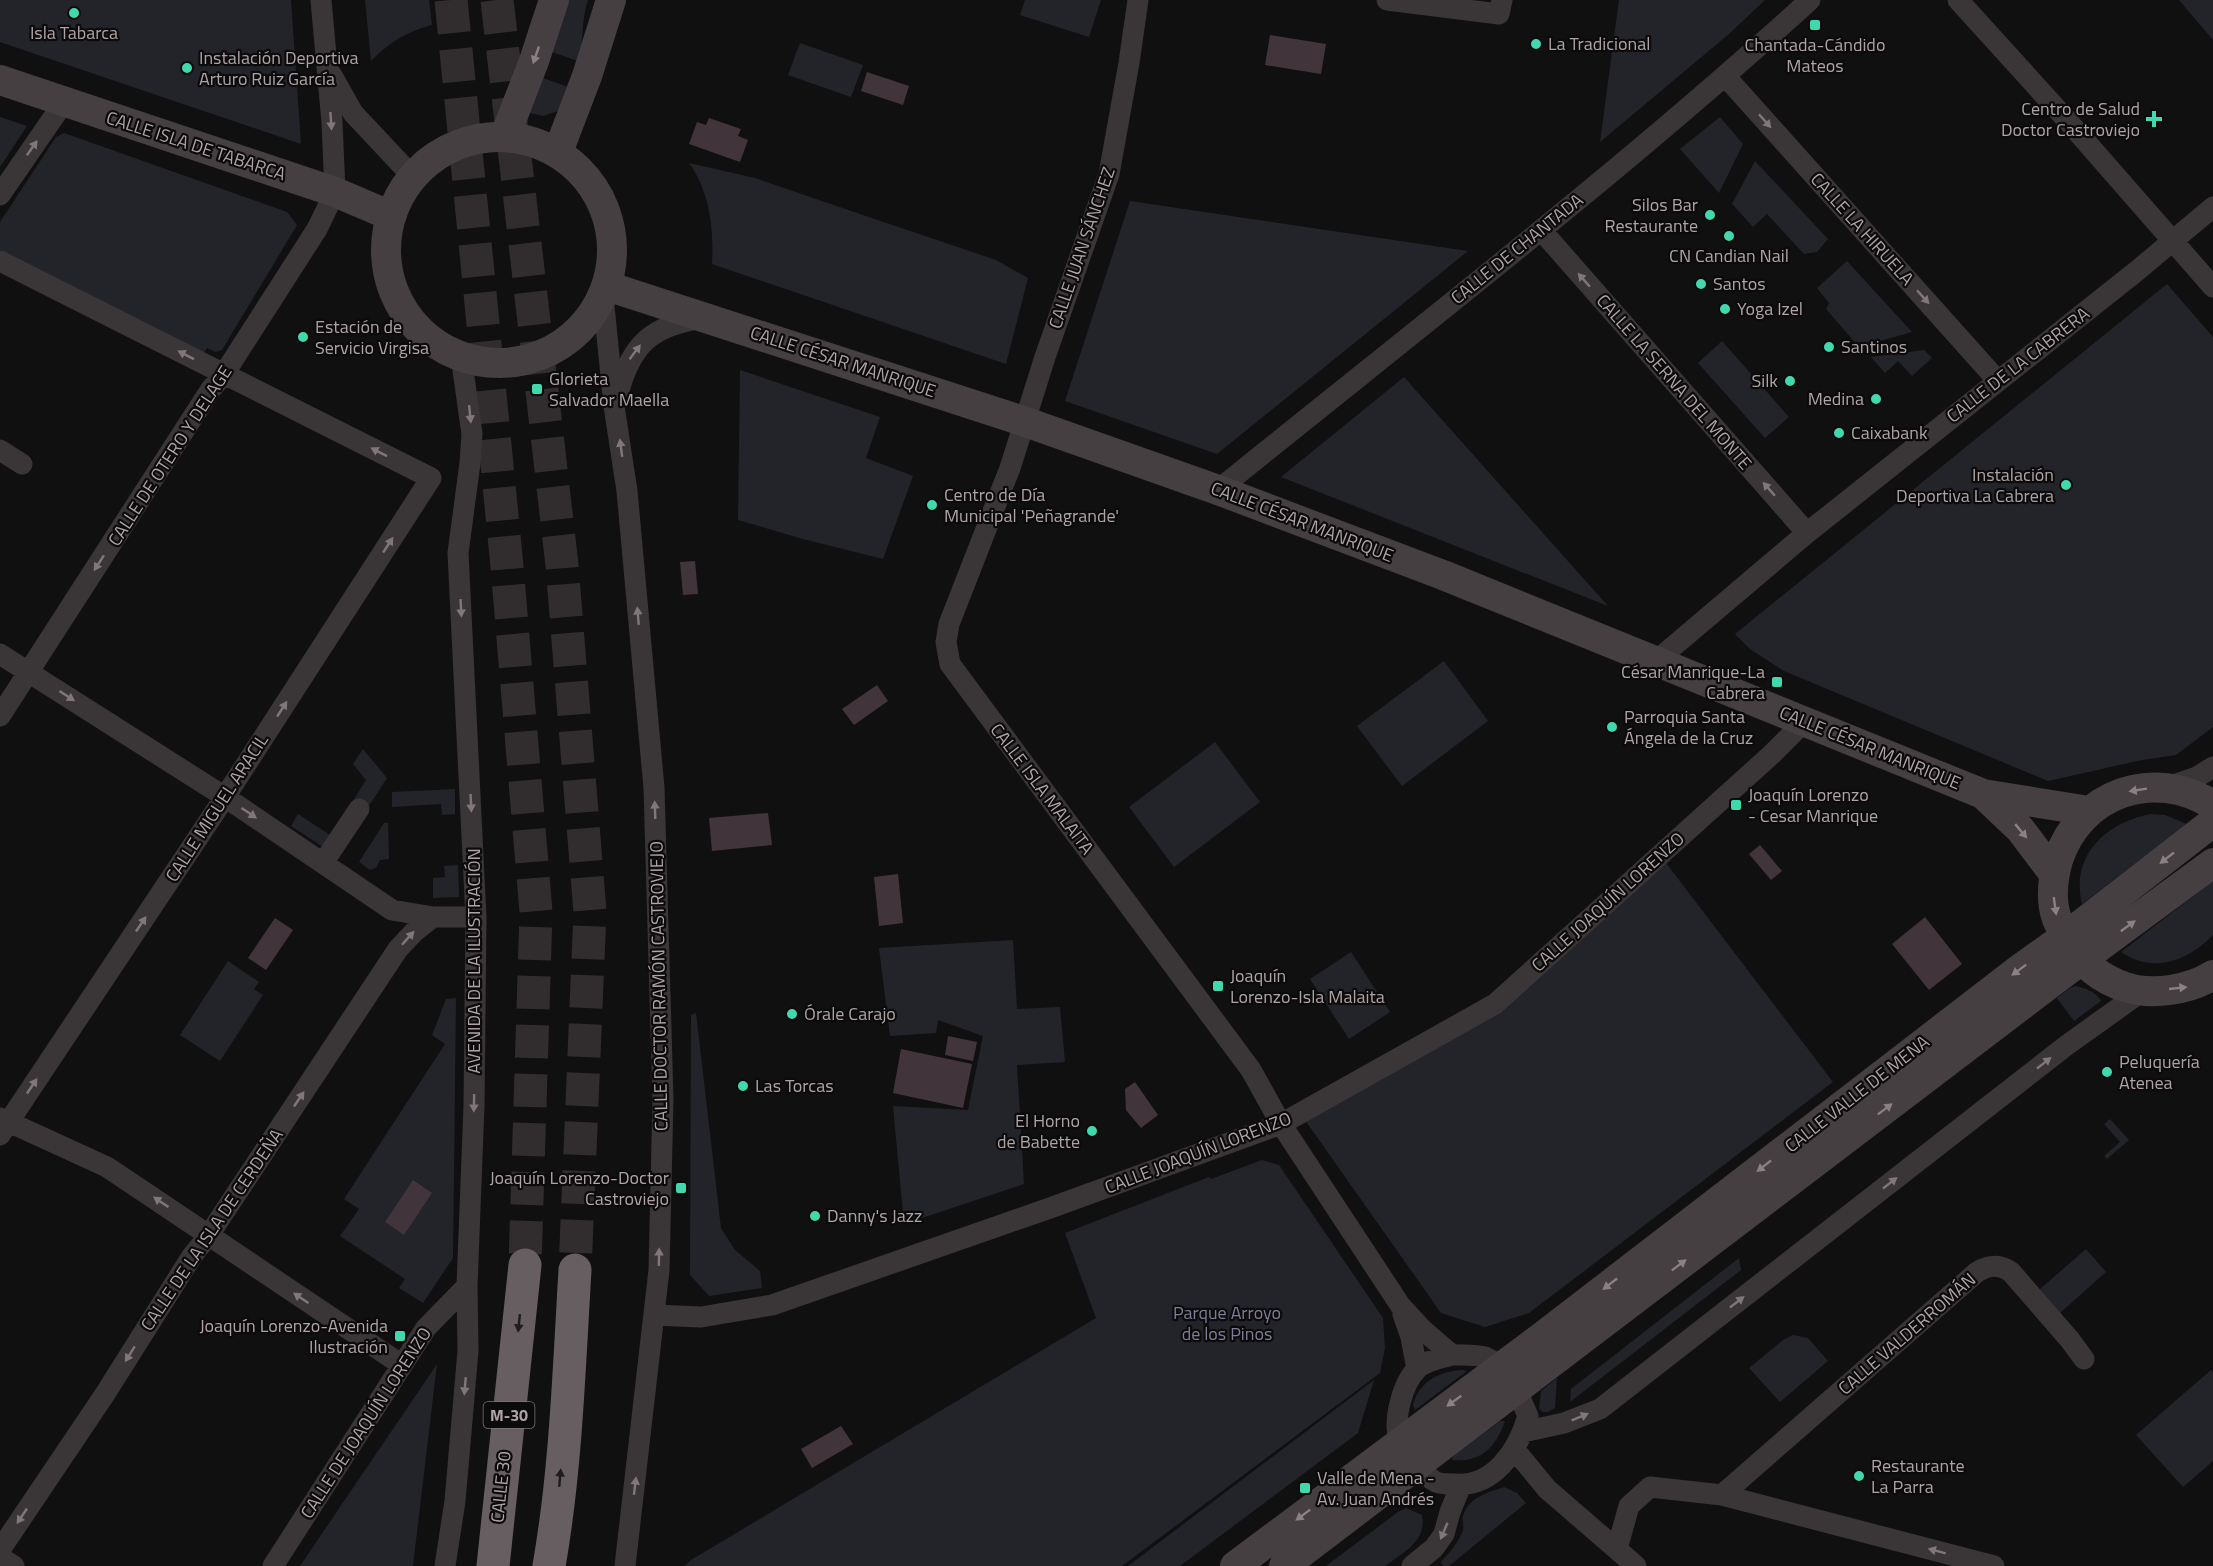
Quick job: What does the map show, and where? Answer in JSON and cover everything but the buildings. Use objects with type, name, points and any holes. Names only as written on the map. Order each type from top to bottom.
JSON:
[{"type":"highway","name":"CALLE 30","points":[[493,1566],[525,1265]]},
{"type":"highway","points":[[552,1556],[568,1392],[575,1270]]},
{"type":"street","points":[[321,0],[335,192]]},
{"type":"street","points":[[505,136],[555,0]]},
{"type":"street","points":[[558,152],[587,76],[611,0]]},
{"type":"street","name":"CALLE JUAN SÁNCHEZ","points":[[1023,422],[1109,174],[1138,0]]},
{"type":"street","points":[[1387,0],[1499,14],[1502,0]]},
{"type":"street","name":"CALLE DE CHANTADA","points":[[1218,490],[1541,230],[1726,77],[1810,0]]},
{"type":"street","points":[[1958,0],[2213,287]]},
{"type":"street","points":[[327,66],[353,113],[413,177]]},
{"type":"street","name":"CALLE LA HIRUELA","points":[[1726,77],[1998,381]]},
{"type":"street","name":"CALLE ISLA DE TABARCA","points":[[0,80],[335,192],[391,216]]},
{"type":"street","points":[[0,195],[64,102]]},
{"type":"street","points":[[505,136],[524,138],[558,152],[578,167],[594,187],[606,210],[612,235],[612,261],[605,291],[594,312],[568,340],[530,360],[513,363],[479,362],[461,357],[439,346],[422,333],[408,317],[397,299],[390,280],[386,259],[387,237],[391,216],[400,195],[413,177],[430,160],[444,150],[470,140],[505,136]]},
{"type":"street","name":"CALLE DE OTERO Y DELAGE","points":[[0,716],[317,229],[335,192]]},
{"type":"street","name":"CALLE DE LA CABRERA","points":[[1656,661],[1807,532],[2213,207]]},
{"type":"street","name":"CALLE LA SERNA DEL MONTE","points":[[1541,230],[1807,532]]},
{"type":"street","points":[[0,261],[224,374]]},
{"type":"street","name":"CALLE CÉSAR MANRIQUE","points":[[605,291],[708,318],[1023,422],[1218,490],[1443,575],[1983,794],[2089,812]]},
{"type":"street","name":"CALLE DOCTOR RAMÓN CASTROVIEJO","points":[[605,291],[614,406],[627,491],[654,788],[663,1129],[659,1270],[625,1566]]},
{"type":"street","name":"CALLE DOCTOR RAMÓN CASTROVIEJO","points":[[614,406],[623,374],[638,347],[650,336],[666,327],[685,321],[708,318]]},
{"type":"street","name":"AVENIDA DE LA ILUSTRACIÓN","points":[[445,1566],[455,1501],[468,1351],[467,1286],[474,1106],[476,917],[458,553],[472,434],[461,357]]},
{"type":"street","name":"CALLE MIGUEL ARACIL","points":[[3,1125],[225,797],[431,478],[224,374]]},
{"type":"street","name":"CALLE ISLA MALAITA","points":[[1023,422],[1008,474],[949,624],[946,642],[950,664],[1251,1070],[1281,1124],[1400,1305]]},
{"type":"street","points":[[0,450],[22,464]]},
{"type":"street","points":[[0,654],[225,797],[392,910],[433,918],[476,917]]},
{"type":"street","name":"CALLE JOAQUÍN LORENZO","points":[[654,1315],[701,1317],[772,1305],[1281,1124],[1495,1004],[1771,755],[1804,722]]},
{"type":"street","points":[[2213,767],[2197,777],[2168,787],[2134,789],[2107,799],[2089,812],[2063,845],[2054,874],[2053,890],[2057,918],[2074,948],[2108,981],[2141,992],[2192,986],[2213,976]]},
{"type":"street","points":[[2168,787],[2197,794],[2213,805]]},
{"type":"street","name":"CALLE CÉSAR MANRIQUE","points":[[1983,794],[2020,829],[2054,874]]},
{"type":"street","points":[[323,863],[359,809]]},
{"type":"street","name":"CALLE VALLE DE MENA","points":[[2074,948],[2213,822]]},
{"type":"street","name":"CALLE VALLE DE MENA","points":[[1284,1566],[1416,1465],[1509,1378],[2002,982],[2074,948],[2213,863]]},
{"type":"street","name":"CALLE DE LA ISLA DE CERDEÑA","points":[[0,1550],[105,1394],[192,1256],[209,1235],[398,950],[414,932],[433,918]]},
{"type":"street","points":[[1513,1449],[1528,1416],[1509,1378],[1483,1356],[1452,1354],[1428,1362],[1417,1369],[1405,1389],[1397,1410],[1399,1442],[1416,1465],[1437,1483],[1461,1485],[1484,1479],[1513,1449],[1564,1423],[1600,1409],[2067,1045],[2141,992]]},
{"type":"street","points":[[3,1125],[107,1167],[402,1365]]},
{"type":"street","name":"CALLE VALDERROMÁN","points":[[1722,1495],[1977,1272],[1988,1266],[2005,1268],[2011,1272],[2084,1359]]},
{"type":"street","name":"CALLE DE JOAQUÍN LORENZO","points":[[273,1566],[426,1328],[467,1286]]},
{"type":"street","points":[[1400,1305],[1423,1330],[1452,1354]]},
{"type":"street","points":[[1400,1305],[1411,1337],[1417,1369]]},
{"type":"street","points":[[426,1328],[449,1327],[459,1332],[468,1351]]},
{"type":"street","name":"CALLE VALLE DE MENA","points":[[1235,1566],[1399,1442],[1509,1378]]},
{"type":"street","points":[[1513,1449],[1547,1489],[1636,1566]]},
{"type":"street","points":[[1412,1566],[1434,1548],[1444,1534],[1461,1485]]},
{"type":"street","points":[[1617,1549],[1629,1506],[1650,1486],[1722,1495],[1994,1566]]},
{"type":"street","points":[[0,1557],[14,1566]]},
{"type":"green space","name":"Instalación Deportiva Arturo Ruiz García","points":[[0,0],[291,0],[301,144],[0,42]]},
{"type":"green space","points":[[365,0],[429,0],[432,25],[399,38],[371,61]]},
{"type":"green space","points":[[565,0],[588,0],[578,61],[546,50]]},
{"type":"green space","points":[[1025,0],[1101,0],[1089,37],[1020,15]]},
{"type":"green space","points":[[1619,0],[1765,0],[1729,34],[1600,142]]},
{"type":"green space","points":[[2179,0],[2213,0],[2213,40]]},
{"type":"green space","points":[[800,43],[863,65],[851,97],[788,75]]},
{"type":"green space","points":[[538,76],[568,87],[558,111],[543,116],[522,111]]},
{"type":"green space","points":[[0,117],[27,126],[0,167]]},
{"type":"green space","points":[[1720,117],[1743,144],[1719,193],[1680,149]]},
{"type":"green space","points":[[64,133],[287,212],[297,225],[222,350],[216,352],[207,348],[204,353],[0,250],[0,222],[56,137]]},
{"type":"green space","points":[[1755,161],[1828,239],[1817,252],[1804,254],[1767,214],[1753,227],[1732,204]]},
{"type":"green space","points":[[689,163],[755,178],[996,260],[1028,278],[1006,364],[712,264],[709,211],[702,186]]},
{"type":"green space","points":[[1130,201],[1468,251],[1217,454],[1065,401]]},
{"type":"green space","points":[[1847,261],[1912,332],[1859,347],[1826,309],[1829,303],[1817,288]]},
{"type":"green space","name":"Instalación Deportiva La Cabrera","points":[[2167,284],[2213,337],[2213,727],[2176,755],[2142,760],[2048,781],[1784,671],[1750,649],[1735,634]]},
{"type":"green space","points":[[1722,341],[1789,417],[1765,438],[1698,363]]},
{"type":"green space","points":[[1924,350],[1932,358],[1912,376],[1898,361],[1885,373],[1871,357]]},
{"type":"green space","points":[[740,370],[880,417],[866,458],[913,476],[883,559],[738,520]]},
{"type":"green space","points":[[1404,377],[1608,606],[1281,477]]},
{"type":"green space","points":[[1444,661],[1488,721],[1402,786],[1357,726]]},
{"type":"green space","points":[[1215,742],[1260,802],[1174,867],[1129,807]]},
{"type":"green space","points":[[363,749],[387,778],[365,812],[351,804],[366,780],[353,764]]},
{"type":"green space","points":[[455,789],[455,814],[442,815],[441,804],[392,807],[392,792]]},
{"type":"green space","points":[[298,814],[333,837],[326,849],[291,826]]},
{"type":"green space","points":[[2151,814],[2165,815],[2187,824],[2082,904],[2081,871],[2095,844],[2106,833],[2120,825]]},
{"type":"green space","points":[[384,823],[388,823],[389,859],[380,860],[376,868],[370,870],[359,862]]},
{"type":"green space","points":[[1660,855],[1833,1082],[1529,1313],[1485,1327],[1441,1313],[1300,1113],[1495,1004]]},
{"type":"green space","points":[[458,865],[459,897],[433,898],[433,878],[445,877],[444,866]]},
{"type":"green space","points":[[2213,881],[2213,935],[2193,952],[2170,962],[2158,963],[2133,959],[2121,952]]},
{"type":"green space","points":[[1013,940],[1017,1009],[1060,1007],[1065,1062],[1017,1065],[1024,1184],[904,1224],[893,1106],[968,1110],[983,1036],[938,1020],[936,1033],[890,1036],[879,948]]},
{"type":"green space","points":[[1351,952],[1390,1012],[1349,1039],[1310,979]]},
{"type":"green space","points":[[228,961],[259,982],[254,989],[263,995],[220,1061],[180,1035]]},
{"type":"green space","points":[[2076,986],[2087,989],[2101,1001],[2074,1021],[2057,998]]},
{"type":"green space","points":[[456,998],[453,1258],[423,1303],[399,1288],[405,1279],[340,1236],[359,1209],[344,1199],[445,1044],[432,1035],[446,999]]},
{"type":"green space","points":[[696,1013],[721,1228],[735,1250],[760,1271],[762,1288],[709,1296],[690,1275],[691,1015]]},
{"type":"green space","points":[[2110,1119],[2129,1140],[2107,1159],[2104,1156],[2120,1142],[2104,1124]]},
{"type":"green space","name":"Parque Arroyo de los Pinos","points":[[1262,1160],[1279,1165],[1383,1318],[1385,1348],[1380,1373],[1122,1566],[685,1566],[691,1560],[1096,1318],[1065,1233],[1209,1177],[1211,1179]]},
{"type":"green space","points":[[2086,1249],[2106,1272],[2060,1313],[2039,1290]]},
{"type":"green space","points":[[1739,1258],[1741,1270],[1570,1402],[1571,1389]]},
{"type":"green space","points":[[1793,1335],[1808,1338],[1828,1361],[1780,1402],[1749,1368],[1783,1340]]},
{"type":"green space","points":[[437,1364],[413,1566],[300,1566]]},
{"type":"green space","points":[[2211,1370],[2213,1373],[2213,1461],[2183,1487],[2136,1435]]},
{"type":"green space","points":[[1467,1371],[1415,1410],[1413,1405],[1416,1397],[1425,1384],[1439,1375]]},
{"type":"green space","points":[[1557,1378],[1555,1408],[1542,1412],[1539,1408],[1541,1391]]},
{"type":"green space","points":[[1374,1380],[1358,1433],[1180,1566],[1128,1566]]},
{"type":"green space","points":[[1500,1421],[1505,1421],[1492,1446],[1486,1451],[1471,1459],[1452,1460],[1453,1456]]},
{"type":"green space","points":[[1504,1487],[1517,1493],[1526,1503],[1449,1566],[1443,1566],[1441,1562],[1461,1534],[1463,1516],[1469,1505],[1479,1497]]},
{"type":"green space","points":[[1406,1508],[1422,1515],[1423,1524],[1418,1539],[1400,1556],[1385,1566],[1326,1566],[1398,1512]]},
{"type":"shaded area","points":[[1270,35],[1326,44],[1321,74],[1265,65]]},
{"type":"shaded area","points":[[867,72],[909,86],[903,105],[861,91]]},
{"type":"shaded area","points":[[709,118],[741,129],[738,136],[748,140],[740,162],[689,144],[697,122],[706,125]]},
{"type":"shaded area","points":[[695,561],[698,594],[683,595],[680,562]]},
{"type":"shaded area","points":[[877,685],[888,701],[854,725],[842,709]]},
{"type":"shaded area","points":[[768,813],[772,845],[712,851],[709,818]]},
{"type":"shaded area","points":[[1760,845],[1782,871],[1771,880],[1749,854]]},
{"type":"shaded area","points":[[898,874],[903,923],[879,926],[874,877]]},
{"type":"shaded area","points":[[1925,917],[1962,964],[1929,990],[1892,944]]},
{"type":"shaded area","points":[[275,918],[293,930],[266,970],[248,958]]},
{"type":"shaded area","points":[[948,1036],[977,1042],[973,1061],[945,1055]]},
{"type":"shaded area","points":[[901,1049],[972,1064],[963,1108],[893,1093]]},
{"type":"shaded area","points":[[1135,1082],[1158,1115],[1141,1128],[1126,1110],[1125,1089]]},
{"type":"shaded area","points":[[413,1180],[432,1193],[404,1235],[385,1222]]},
{"type":"shaded area","points":[[841,1426],[853,1444],[812,1468],[801,1449]]},
{"type":"tunnel","points":[[451,0],[507,566],[536,912],[525,1265]]},
{"type":"tunnel","points":[[497,0],[562,565],[590,912],[575,1270]]},
{"type":"place","name":"Isla Tabarca","points":[[74,13]]},
{"type":"place","name":"Chantada-Cándido Mateos","points":[[1815,25]]},
{"type":"place","name":"La Tradicional","points":[[1536,44]]},
{"type":"place","name":"Instalación Deportiva Arturo Ruiz García","points":[[187,68]]},
{"type":"place","name":"Centro de Salud Doctor Castroviejo","points":[[2154,119]]},
{"type":"place","name":"Silos Bar Restaurante","points":[[1710,215]]},
{"type":"place","name":"CN Candian Nail","points":[[1729,236]]},
{"type":"place","name":"Santos","points":[[1701,284]]},
{"type":"place","name":"Yoga Izel","points":[[1725,309]]},
{"type":"place","name":"Estación de Servicio Virgisa","points":[[303,337]]},
{"type":"place","name":"Santinos","points":[[1829,347]]},
{"type":"place","name":"Silk","points":[[1790,381]]},
{"type":"place","name":"Glorieta Salvador Maella","points":[[537,389]]},
{"type":"place","name":"Medina","points":[[1876,399]]},
{"type":"place","name":"Caixabank","points":[[1839,433]]},
{"type":"place","name":"Instalación Deportiva La Cabrera","points":[[2066,485]]},
{"type":"place","name":"Centro de Día Municipal 'Peñagrande'","points":[[932,505]]},
{"type":"place","name":"César Manrique-La Cabrera","points":[[1777,682]]},
{"type":"place","name":"Parroquia Santa Ángela de la Cruz","points":[[1612,727]]},
{"type":"place","name":"Joaquín Lorenzo - Cesar Manrique","points":[[1736,805]]},
{"type":"place","name":"Joaquín Lorenzo-Isla Malaita","points":[[1218,986]]},
{"type":"place","name":"Órale Carajo","points":[[792,1014]]},
{"type":"place","name":"Peluquería Atenea","points":[[2107,1072]]},
{"type":"place","name":"Las Torcas","points":[[743,1086]]},
{"type":"place","name":"El Horno de Babette","points":[[1092,1131]]},
{"type":"place","name":"Joaquín Lorenzo-Doctor Castroviejo","points":[[681,1188]]},
{"type":"place","name":"Danny's Jazz","points":[[815,1216]]},
{"type":"place","name":"Joaquín Lorenzo-Avenida Ilustración","points":[[400,1336]]},
{"type":"place","name":"Restaurante La Parra","points":[[1859,1476]]},
{"type":"place","name":"Valle de Mena - Av. Juan Andrés","points":[[1305,1488]]}]
